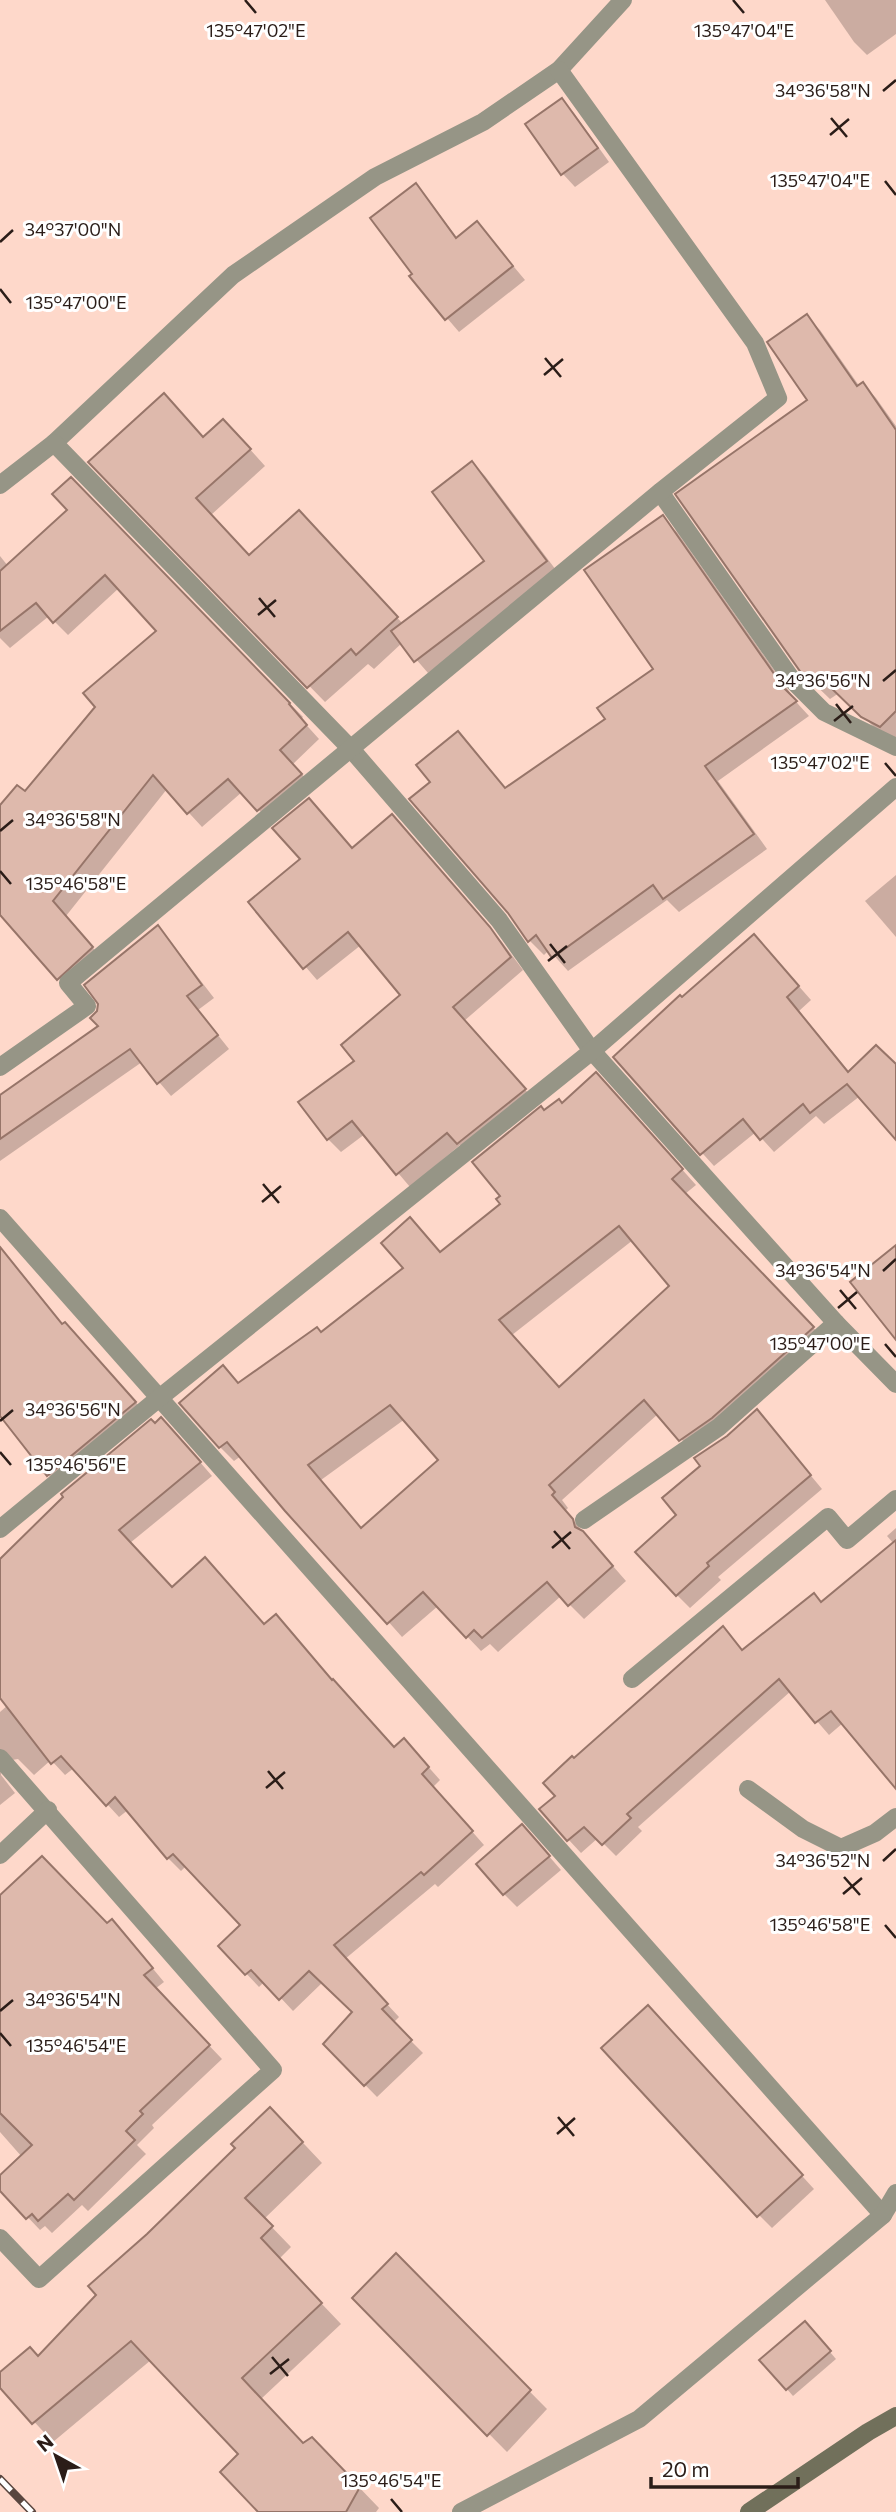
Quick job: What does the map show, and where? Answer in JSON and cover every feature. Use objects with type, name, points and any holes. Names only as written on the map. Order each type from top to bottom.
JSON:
[{"type":"street","points":[[0,485],[54,443],[233,275],[375,177],[483,121],[559,70],[623,0]]},
{"type":"street","points":[[0,1067],[87,1006],[68,983],[660,492],[778,398],[755,343],[559,70]]},
{"type":"street","points":[[54,443],[351,749],[499,920],[592,1051],[836,1322],[896,1384]]},
{"type":"street","points":[[660,492],[793,681],[824,712],[896,747]]},
{"type":"street","points":[[0,1529],[592,1051],[896,788]]},
{"type":"street","points":[[0,1218],[883,2216]]},
{"type":"street","points":[[584,1520],[719,1427],[836,1322]]},
{"type":"street","points":[[632,1679],[828,1517],[847,1540],[896,1499]]},
{"type":"street","points":[[0,1758],[273,2070],[38,2279],[0,2238]]},
{"type":"street","points":[[748,1789],[803,1829],[841,1848],[876,1833],[896,1817]]},
{"type":"street","points":[[0,1855],[48,1810]]},
{"type":"street","points":[[461,2512],[639,2419],[883,2216],[896,2193]]},
{"type":"street","points":[[749,2512],[896,2416]]},
{"type":"building","points":[[562,98],[598,148],[561,175],[525,124]]},
{"type":"building","points":[[416,183],[456,238],[477,221],[513,266],[445,320],[409,276],[412,274],[370,218]]},
{"type":"building","points":[[807,314],[857,386],[863,382],[896,430],[896,711],[880,727],[861,717],[824,681],[815,687],[802,674],[675,494],[807,400],[767,342]]},
{"type":"building","points":[[164,393],[203,437],[223,419],[251,449],[196,498],[249,555],[299,510],[398,617],[356,655],[351,649],[307,688],[88,462]]},
{"type":"building","points":[[472,461],[547,561],[414,662],[391,631],[484,561],[432,492]]},
{"type":"building","points":[[71,477],[290,703],[307,725],[280,750],[302,774],[257,811],[228,779],[187,814],[153,775],[53,901],[93,947],[57,980],[0,915],[0,805],[17,785],[25,791],[95,707],[83,693],[156,631],[105,575],[53,623],[36,603],[0,631],[0,571],[67,510],[52,494]]},
{"type":"building","points":[[663,515],[784,688],[797,701],[705,766],[754,834],[663,899],[653,885],[552,958],[536,935],[528,942],[508,913],[409,799],[430,782],[416,765],[458,731],[505,788],[605,719],[597,708],[653,669],[584,570]]},
{"type":"building","points":[[309,798],[352,848],[392,814],[490,927],[511,957],[453,1007],[526,1089],[457,1144],[447,1133],[396,1175],[352,1121],[327,1140],[298,1102],[354,1061],[341,1045],[400,995],[348,932],[303,969],[248,902],[300,859],[272,828]]},
{"type":"building","points":[[158,925],[202,985],[187,996],[218,1035],[157,1084],[130,1049],[0,1139],[0,1095],[98,1026],[90,1018],[97,1011],[98,1004],[84,985]]},
{"type":"building","points":[[754,934],[799,986],[787,997],[848,1072],[876,1045],[896,1064],[896,1140],[847,1084],[810,1113],[803,1104],[760,1140],[743,1119],[700,1155],[613,1057],[680,995],[682,997]]},
{"type":"building","points":[[596,1072],[683,1169],[672,1179],[814,1327],[712,1418],[679,1441],[644,1400],[549,1485],[555,1492],[552,1495],[573,1519],[575,1527],[583,1531],[613,1566],[568,1606],[547,1582],[482,1638],[474,1630],[466,1638],[423,1592],[387,1624],[227,1442],[219,1448],[179,1403],[223,1365],[238,1383],[317,1327],[321,1332],[403,1268],[381,1243],[410,1217],[440,1252],[500,1204],[496,1199],[500,1196],[472,1162],[541,1106],[544,1110],[559,1099],[562,1103]],"holes":[[[619,1226],[669,1286],[559,1387],[499,1320]],[[390,1405],[438,1460],[361,1528],[308,1465]]]},
{"type":"building","points":[[896,1245],[896,1340],[850,1282]]},
{"type":"building","points":[[0,1247],[62,1324],[65,1322],[136,1402],[47,1476],[0,1416]]},
{"type":"building","points":[[757,1409],[811,1475],[707,1563],[709,1566],[676,1596],[635,1552],[676,1515],[662,1498],[700,1466],[694,1458],[727,1436]]},
{"type":"building","points":[[161,1417],[201,1462],[119,1530],[172,1587],[205,1557],[264,1624],[276,1614],[394,1747],[404,1738],[429,1767],[422,1774],[473,1831],[424,1875],[421,1872],[334,1945],[388,2004],[382,2009],[412,2040],[364,2086],[323,2044],[352,2012],[309,1971],[279,2000],[251,1970],[245,1975],[218,1946],[240,1925],[173,1854],[167,1859],[115,1797],[106,1806],[61,1756],[51,1764],[0,1698],[0,1559],[63,1497],[61,1494],[151,1419],[155,1423]]},
{"type":"building","points":[[896,1540],[896,1789],[831,1711],[815,1723],[779,1679],[627,1814],[631,1818],[602,1845],[584,1827],[567,1841],[539,1809],[555,1796],[543,1783],[723,1626],[742,1650],[814,1593],[821,1602]]},
{"type":"building","points":[[522,1824],[550,1856],[503,1895],[476,1864]]},
{"type":"building","points":[[42,1856],[107,1923],[112,1919],[153,1968],[144,1975],[210,2045],[140,2111],[143,2114],[126,2131],[135,2140],[74,2200],[68,2194],[38,2221],[32,2214],[26,2219],[0,2191],[0,2175],[32,2145],[0,2113],[0,1895]]},
{"type":"building","points":[[648,2005],[803,2175],[757,2217],[601,2048]]},
{"type":"building","points":[[270,2107],[303,2142],[245,2198],[273,2226],[261,2238],[322,2303],[242,2378],[303,2443],[312,2437],[360,2487],[346,2512],[258,2512],[220,2472],[238,2454],[131,2341],[32,2424],[0,2388],[0,2372],[30,2347],[38,2356],[96,2295],[88,2286],[147,2234],[235,2148],[231,2144]]},
{"type":"building","points":[[396,2253],[531,2390],[487,2436],[352,2298]]},
{"type":"building","points":[[805,2321],[831,2351],[786,2390],[759,2360]]},
{"type":"railway","points":[[0,2479],[32,2512]]}]
